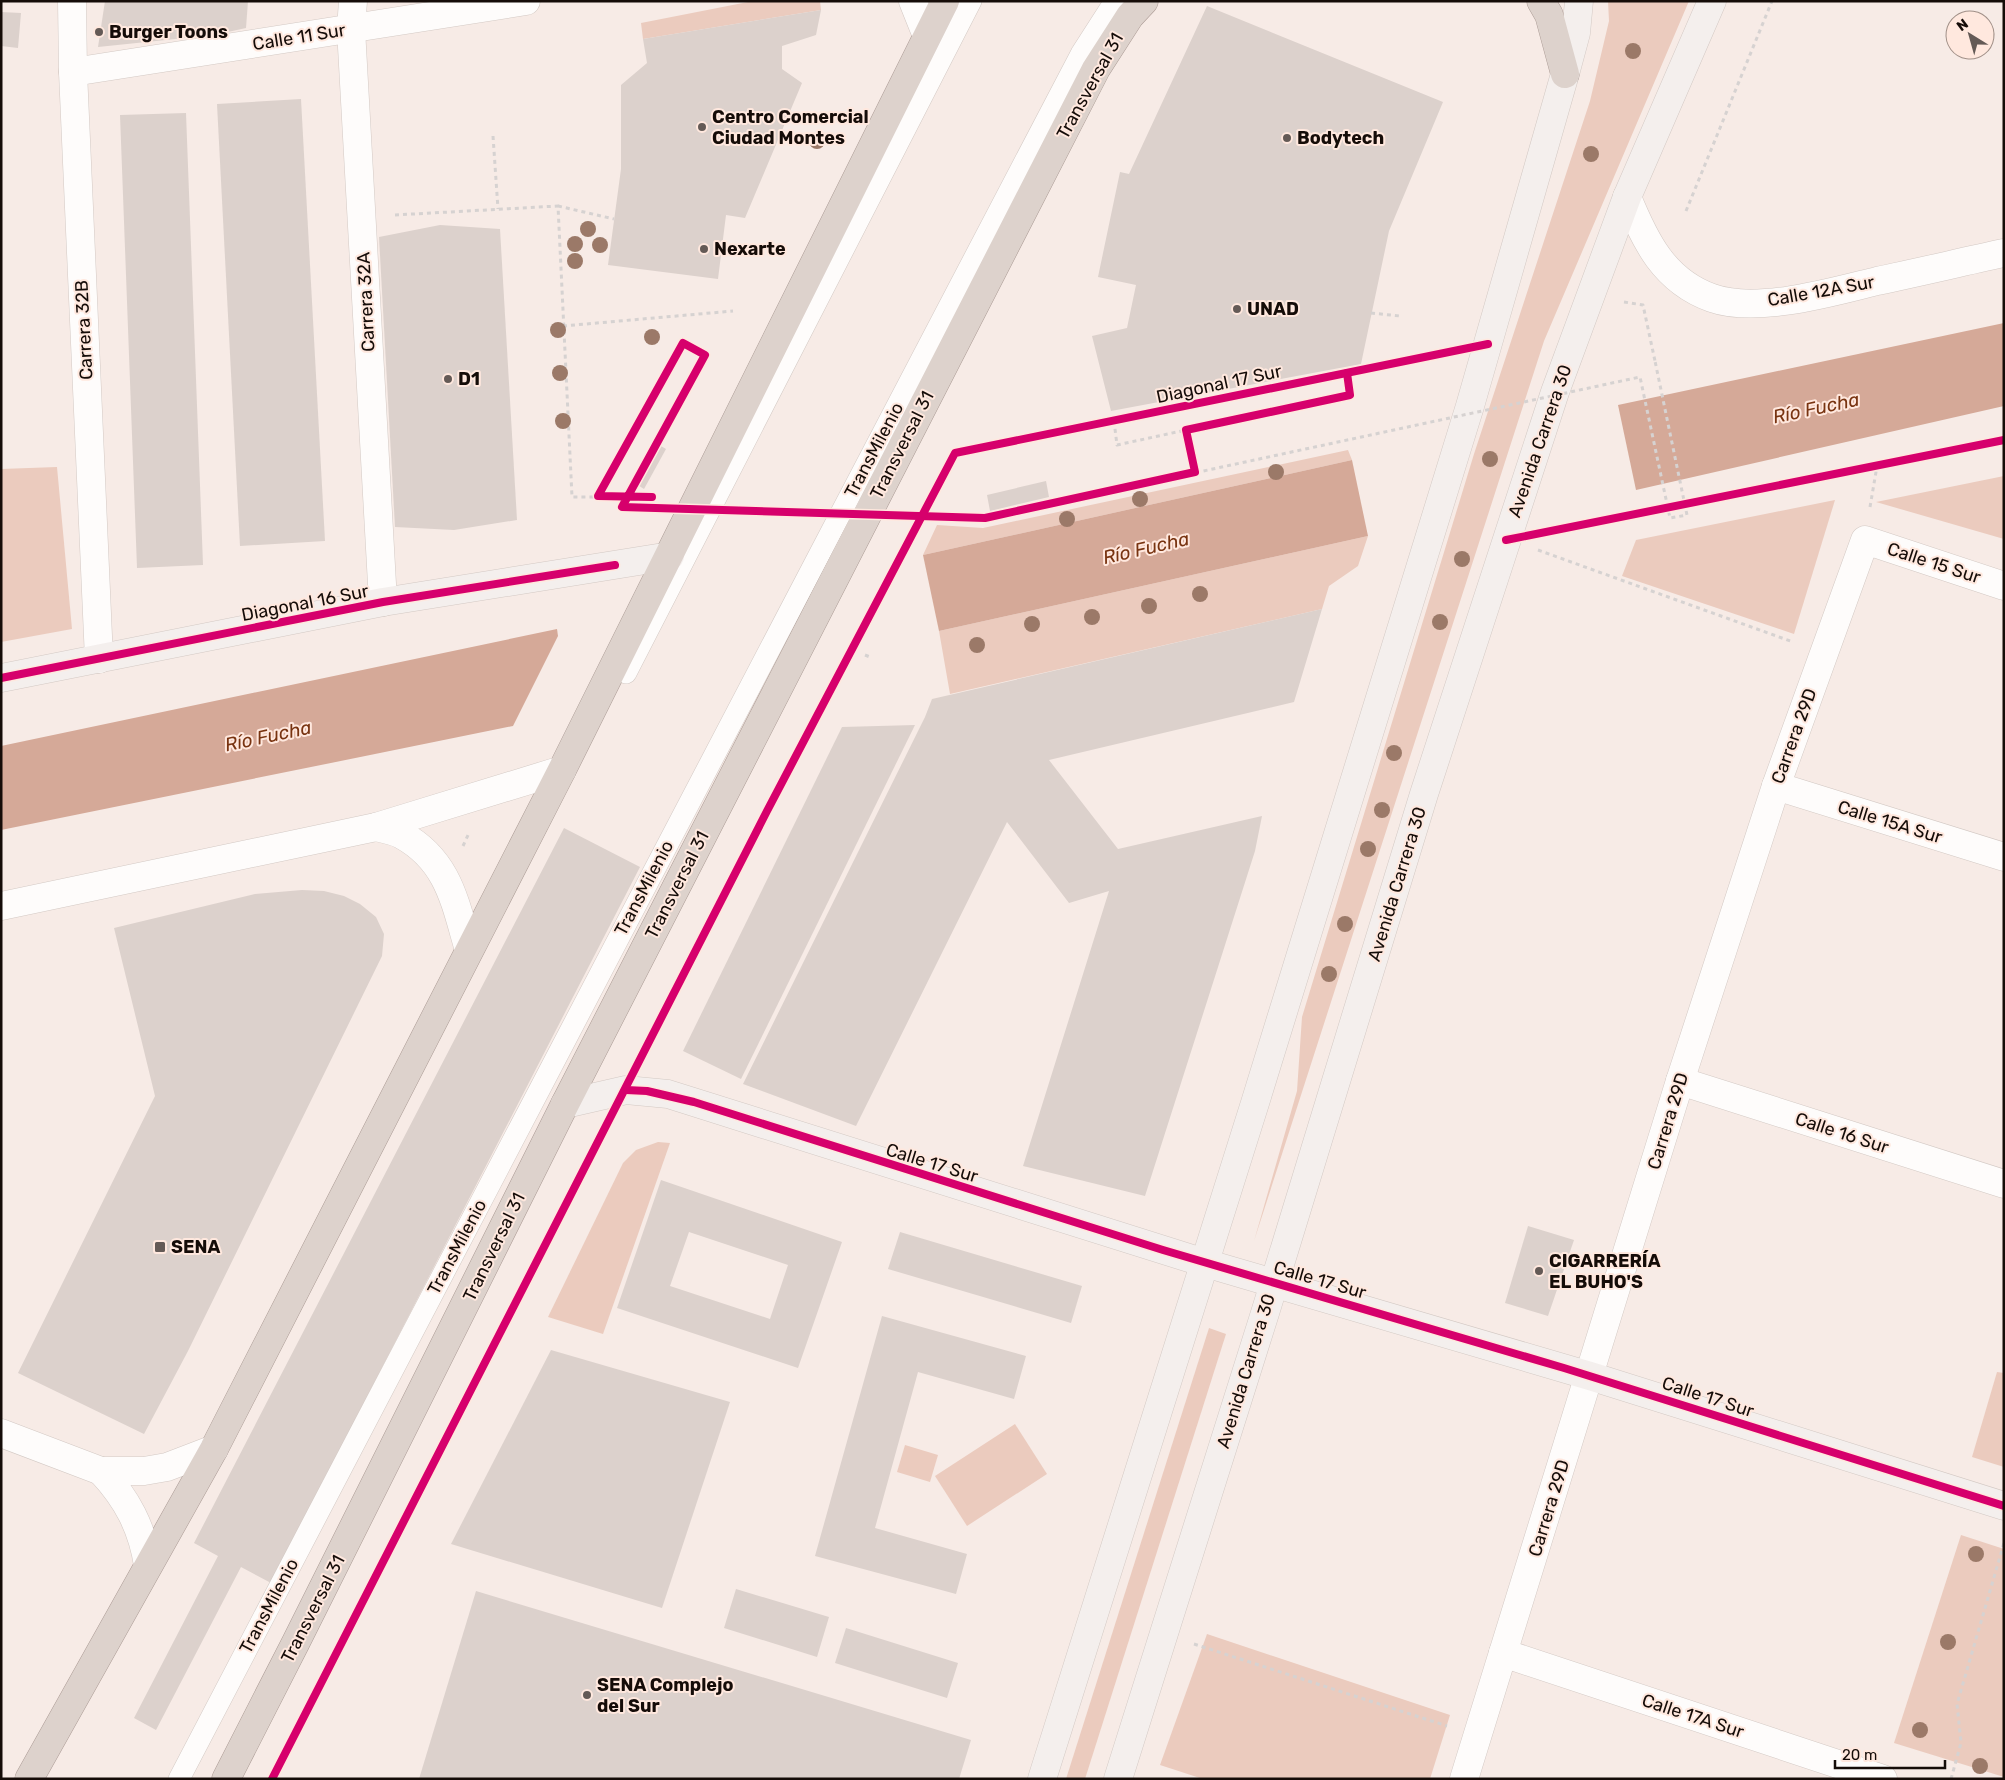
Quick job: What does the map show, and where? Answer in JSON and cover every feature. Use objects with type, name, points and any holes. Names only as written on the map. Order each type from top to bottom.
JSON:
[{"type":"highway","points":[[29,1779],[214,1449],[562,770],[945,1]]},
{"type":"highway","name":"Transversal 31","points":[[226,1779],[317,1601],[564,1104],[1096,69],[1130,16],[1144,1]]},
{"type":"highway","points":[[1541,1],[1549,15],[1565,74]]},
{"type":"main road","points":[[1042,1779],[1205,1263],[1488,344],[1576,33],[1579,1]]},
{"type":"main road","name":"Avenida Carrera 30","points":[[1118,1779],[1274,1282],[1424,794],[1555,392],[1627,197],[1712,1]]},
{"type":"main road","name":"Diagonal 16 Sur","points":[[1,678],[383,602],[670,556]]},
{"type":"main road","name":"Calle 17 Sur","points":[[564,1104],[626,1090],[668,1094],[1205,1263],[1590,1376],[2004,1506]]},
{"type":"street","name":"Carrera 32B","points":[[72,1],[73,72],[99,659]]},
{"type":"street","name":"Carrera 32A","points":[[353,1],[351,29],[383,602]]},
{"type":"street","name":"Calle 11 Sur","points":[[73,72],[526,1]]},
{"type":"street","points":[[913,1],[927,36]]},
{"type":"street","name":"Calle 12A Sur","points":[[1627,197],[1646,241],[1662,263],[1687,285],[1713,298],[1735,303],[1803,298],[2004,253]]},
{"type":"street","name":"Calle 15 Sur","points":[[1864,540],[2004,586]]},
{"type":"street","name":"Carrera 29D","points":[[1464,1779],[1680,1081],[1776,786],[1864,540]]},
{"type":"street","points":[[1,906],[376,827],[562,770]]},
{"type":"street","name":"Calle 15A Sur","points":[[1776,786],[2004,857]]},
{"type":"street","points":[[376,827],[402,835],[430,857],[442,870],[453,893],[469,950]]},
{"type":"street","name":"Calle 16 Sur","points":[[1680,1081],[2004,1184]]},
{"type":"street","points":[[1,1434],[101,1470],[144,1471],[167,1467],[214,1449]]},
{"type":"street","points":[[101,1470],[128,1503],[138,1524],[148,1565]]},
{"type":"street","name":"Calle 17A Sur","points":[[1503,1653],[1883,1779]]},
{"type":"lane","points":[[43,1779],[189,1521],[971,1]]},
{"type":"lane","name":"TransMilenio","points":[[179,1779],[1081,54],[1115,1]]},
{"type":"path","points":[[1686,210],[1772,1]]},
{"type":"path","points":[[493,136],[498,209]]},
{"type":"path","points":[[362,217],[558,206],[614,219]]},
{"type":"path","points":[[558,206],[572,497],[652,497]]},
{"type":"path","points":[[598,496],[683,343],[706,355],[622,507],[984,518],[1640,377],[1670,518],[1687,514],[1643,305]]},
{"type":"path","points":[[564,326],[734,311]]},
{"type":"path","points":[[1371,313],[1400,316]]},
{"type":"path","points":[[1114,421],[1117,445],[1350,395],[1347,373]]},
{"type":"path","points":[[1186,430],[1195,472]]},
{"type":"path","points":[[950,462],[955,453]]},
{"type":"path","points":[[1867,468],[1887,464]]},
{"type":"path","points":[[1864,540],[1877,466]]},
{"type":"path","points":[[1655,511],[1693,503]]},
{"type":"path","points":[[918,524],[927,506]]},
{"type":"path","points":[[1506,540],[1824,653]]},
{"type":"path","points":[[865,655],[870,657]]},
{"type":"path","points":[[459,853],[472,828]]},
{"type":"path","points":[[1951,1779],[1961,1743],[1957,1704],[2004,1543]]},
{"type":"path","points":[[1186,1642],[1452,1728]]},
{"type":"shaded area","points":[[753,1],[820,1],[821,10],[643,39],[641,23]]},
{"type":"shaded area","points":[[1608,1],[1689,1],[1544,341],[1254,1241],[1297,1091],[1302,1017],[1474,454],[1590,101],[1609,21]]},
{"type":"shaded area","points":[[1348,450],[1352,460],[923,555],[937,525],[983,528]]},
{"type":"shaded area","points":[[57,467],[72,629],[1,642],[1,469]]},
{"type":"shaded area","points":[[2004,476],[2004,539],[1876,502]]},
{"type":"shaded area","points":[[1835,500],[1794,634],[1622,576],[1636,540]]},
{"type":"shaded area","points":[[1368,536],[1358,566],[1329,586],[1322,609],[950,694],[939,631]]},
{"type":"shaded area","points":[[658,1142],[670,1143],[603,1334],[548,1317],[623,1163],[636,1150]]},
{"type":"shaded area","points":[[1209,1328],[1226,1334],[1085,1779],[1066,1779]]},
{"type":"shaded area","points":[[1997,1372],[2004,1373],[2004,1467],[1972,1457]]},
{"type":"shaded area","points":[[1015,1424],[1047,1474],[967,1526],[935,1476]]},
{"type":"shaded area","points":[[905,1445],[938,1455],[930,1482],[897,1472]]},
{"type":"shaded area","points":[[1961,1535],[2004,1549],[2004,1777],[1894,1743]]},
{"type":"shaded area","points":[[1207,1634],[1450,1715],[1430,1779],[1203,1779],[1160,1765]]},
{"type":"water","name":"Río Fucha","points":[[2004,323],[2004,406],[1636,490],[1618,405]]},
{"type":"water","name":"Río Fucha","points":[[1352,460],[1368,536],[939,631],[923,555]]},
{"type":"water","name":"Río Fucha","points":[[557,629],[558,636],[513,726],[1,830],[1,746]]},
{"type":"building","points":[[105,1],[248,1],[246,28],[214,35],[98,47]]},
{"type":"building","points":[[1207,6],[1443,102],[1389,231],[1361,364],[1111,411],[1092,336],[1127,328],[1136,285],[1098,277],[1120,172],[1129,174]]},
{"type":"building","name":"Centro Comercial Ciudad Montes","points":[[821,10],[816,35],[782,46],[782,69],[802,83],[745,218],[726,215],[718,279],[608,265],[621,169],[621,85],[647,63],[643,39]]},
{"type":"building","points":[[1,12],[21,13],[18,48],[1,46]]},
{"type":"building","points":[[301,99],[325,541],[240,546],[217,104]]},
{"type":"building","points":[[186,113],[203,565],[137,568],[120,115]]},
{"type":"building","name":"D1","points":[[440,225],[500,229],[517,520],[454,530],[395,527],[379,237]]},
{"type":"building","points":[[654,442],[666,449],[644,489],[633,482]]},
{"type":"building","points":[[1046,481],[1049,497],[990,511],[987,495]]},
{"type":"building","points":[[1322,609],[1294,702],[1049,760],[1118,849],[1262,816],[1255,851],[1145,1196],[1023,1166],[1109,891],[1069,903],[1007,822],[856,1126],[743,1084],[925,717],[932,699]]},
{"type":"building","points":[[915,725],[741,1079],[683,1051],[842,727]]},
{"type":"building","points":[[564,828],[640,867],[271,1583],[241,1567],[156,1730],[134,1718],[218,1556],[194,1543]]},
{"type":"building","name":"SENA","points":[[302,890],[324,891],[344,896],[360,904],[376,917],[384,934],[382,956],[188,1351],[144,1434],[18,1373],[155,1096],[114,928],[255,894]]},
{"type":"building","points":[[661,1180],[842,1242],[798,1368],[617,1308]],"holes":[[[689,1232],[788,1265],[770,1319],[670,1286]]]},
{"type":"building","name":"CIGARRERÍA EL BUHO'S","points":[[1528,1226],[1574,1240],[1548,1316],[1505,1303]]},
{"type":"building","points":[[900,1232],[1082,1286],[1071,1323],[888,1269]]},
{"type":"building","points":[[882,1316],[1026,1356],[1014,1399],[918,1372],[875,1528],[967,1554],[956,1594],[815,1556]]},
{"type":"building","points":[[551,1350],[730,1402],[662,1608],[451,1544]]},
{"type":"building","points":[[736,1589],[829,1617],[817,1657],[724,1628]]},
{"type":"building","name":"SENA Complejo del Sur","points":[[476,1591],[971,1740],[959,1779],[419,1779]]},
{"type":"building","points":[[846,1628],[958,1663],[947,1698],[835,1663]]},
{"type":"cycle path","points":[[652,497],[598,496],[683,343],[705,355],[622,507],[985,518],[1195,472],[1186,430],[1350,395],[1347,373]]},
{"type":"cycle path","name":"Diagonal 17 Sur","points":[[272,1779],[767,811],[955,453],[1488,344]]},
{"type":"cycle path","points":[[1506,540],[2004,440]]},
{"type":"cycle path","points":[[1,678],[383,602],[615,565]]},
{"type":"cycle path","points":[[626,1090],[647,1091],[694,1102],[1163,1250],[1564,1368],[2004,1506]]},
{"type":"place","name":"Burger Toons","points":[[99,32]]},
{"type":"place","name":"Centro Comercial Ciudad Montes","points":[[702,127]]},
{"type":"place","name":"Bodytech","points":[[1287,138]]},
{"type":"place","name":"Nexarte","points":[[704,249]]},
{"type":"place","name":"UNAD","points":[[1237,309]]},
{"type":"place","name":"D1","points":[[448,379]]},
{"type":"place","name":"SENA","points":[[160,1247]]},
{"type":"place","name":"CIGARRERÍA EL BUHO'S","points":[[1539,1271]]},
{"type":"place","name":"SENA Complejo del Sur","points":[[587,1695]]}]
